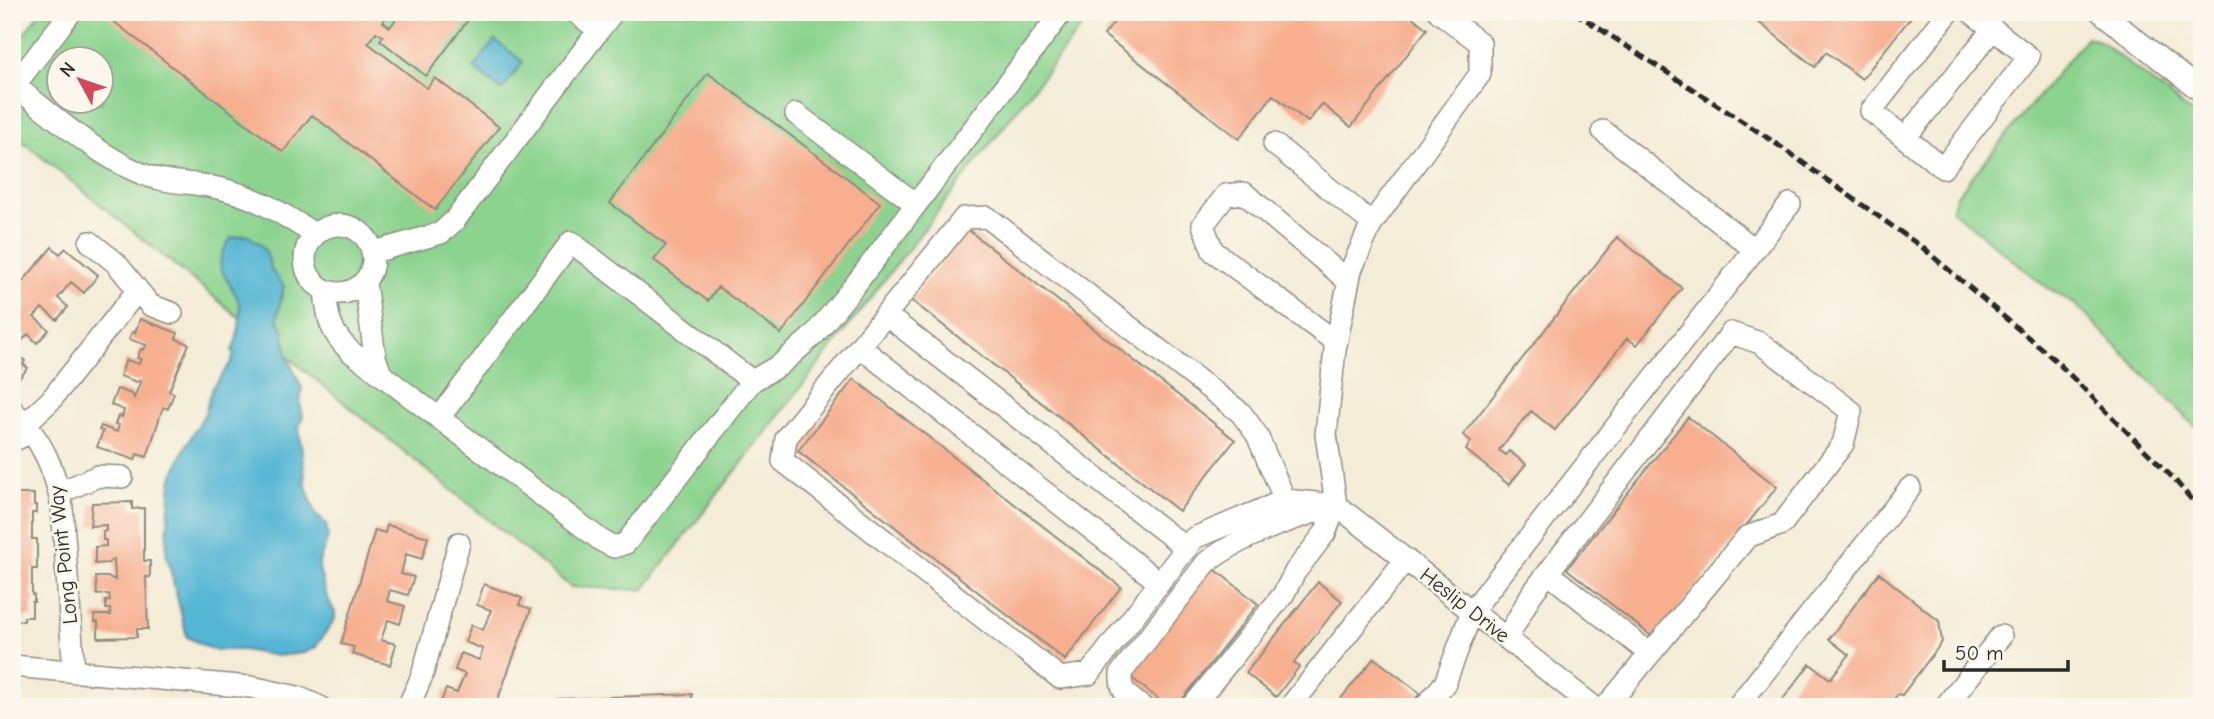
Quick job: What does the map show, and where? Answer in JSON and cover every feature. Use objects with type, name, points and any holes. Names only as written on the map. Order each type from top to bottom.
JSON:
[{"type":"street","points":[[71,12],[13,85],[107,156],[142,174],[242,194],[271,207],[314,234]]},
{"type":"street","points":[[575,12],[599,30]]},
{"type":"street","points":[[374,252],[440,233],[455,220],[612,12]]},
{"type":"street","points":[[1192,707],[1283,595],[1295,572],[1325,533],[1336,505],[1326,434],[1336,342],[1351,270],[1372,223],[1480,74],[1480,43],[1438,12]]},
{"type":"street","points":[[1948,12],[1871,111],[1943,168],[2029,57],[1971,12]]},
{"type":"street","points":[[2104,13],[2202,92]]},
{"type":"street","points":[[325,290],[328,316],[336,338],[349,351],[602,541],[614,547],[626,543],[752,381],[780,365],[814,335],[1058,14]]},
{"type":"street","points":[[1905,138],[1993,29]]},
{"type":"street","points":[[796,114],[916,204]]},
{"type":"street","points":[[1604,131],[1755,249]]},
{"type":"street","points":[[1274,144],[1372,223]]},
{"type":"street","points":[[1336,342],[1213,251],[1203,225],[1226,195],[1244,193],[1348,281]]},
{"type":"street","points":[[1425,707],[1445,683],[1472,611],[1790,204]]},
{"type":"street","points":[[1285,500],[1257,435],[1241,413],[987,217],[964,218],[786,438],[783,461],[1060,678],[1089,674],[1194,538],[1285,500],[1336,505]]},
{"type":"street","points":[[331,225],[349,225],[366,235],[374,252],[373,268],[365,282],[354,291],[339,294],[314,283],[307,272],[304,258],[314,234],[331,225]]},
{"type":"street","points":[[90,242],[116,263],[150,305],[172,313]]},
{"type":"street","points":[[439,418],[571,242],[752,381]]},
{"type":"street","points":[[365,282],[381,374]]},
{"type":"street","points":[[12,442],[24,421],[50,401],[137,291]]},
{"type":"street","points":[[886,315],[1186,548]]},
{"type":"street","points":[[1507,638],[1531,595],[1731,333],[1760,343],[1851,411],[1843,444],[1782,524],[1747,537],[1606,707]]},
{"type":"street","points":[[860,347],[1160,583]]},
{"type":"street","name":"Long Point Way","points":[[24,421],[48,460],[62,507],[74,672]]},
{"type":"street","points":[[59,493],[98,476],[122,477]]},
{"type":"street","points":[[1737,707],[1910,488]]},
{"type":"street","points":[[1142,707],[1125,694],[1120,685],[1121,673],[1207,562],[1223,550],[1281,523],[1336,505]]},
{"type":"street","name":"Heslip Drive","points":[[1336,505],[1594,707]]},
{"type":"street","points":[[408,707],[422,676],[459,543]]},
{"type":"street","points":[[1290,707],[1406,559]]},
{"type":"street","points":[[1548,573],[1650,654]]},
{"type":"street","points":[[1945,707],[2001,636]]},
{"type":"street","points":[[12,666],[251,687],[296,697],[320,707]]},
{"type":"green space","points":[[40,12],[1093,12],[643,590],[571,587],[12,133],[12,50]]},
{"type":"green space","points":[[2087,37],[2101,42],[2202,121],[2201,428],[2194,425],[2076,305],[2042,284],[1952,210],[1957,195]]},
{"type":"water","points":[[495,40],[523,62],[502,90],[474,68]]},
{"type":"water","points":[[247,235],[266,252],[272,271],[284,286],[277,318],[283,329],[288,358],[302,388],[300,404],[303,416],[299,428],[306,486],[316,515],[326,524],[328,538],[319,568],[325,592],[335,613],[335,619],[315,648],[304,653],[277,656],[243,650],[213,650],[187,637],[166,552],[171,480],[205,413],[212,389],[232,361],[239,327],[239,303],[223,272],[221,258],[231,238]]},
{"type":"building","points":[[113,12],[390,12],[383,22],[390,27],[401,12],[474,12],[426,76],[380,40],[383,36],[376,32],[368,43],[427,88],[435,78],[499,127],[435,210],[312,115],[283,152],[109,18]]},
{"type":"building","points":[[1122,12],[1406,12],[1427,29],[1351,127],[1322,104],[1308,122],[1273,95],[1239,139],[1104,35]]},
{"type":"building","points":[[1746,12],[1915,12],[1862,79],[1826,52],[1815,67]]},
{"type":"building","points":[[708,73],[880,203],[781,334],[718,287],[708,301],[654,260],[666,245],[610,203]]},
{"type":"building","points":[[967,229],[1235,440],[1179,511],[911,300]]},
{"type":"building","points":[[1617,237],[1682,288],[1637,345],[1627,338],[1555,430],[1531,411],[1499,450],[1506,455],[1509,451],[1526,464],[1509,485],[1466,450],[1471,441],[1463,435]]},
{"type":"building","points":[[52,247],[60,254],[66,248],[98,275],[84,293],[71,282],[58,298],[68,307],[57,320],[42,308],[34,317],[49,330],[37,343],[28,334],[13,351],[25,361],[23,364],[28,368],[16,382],[12,379],[12,294]]},
{"type":"building","points":[[140,319],[178,333],[176,339],[189,344],[169,391],[174,393],[168,409],[163,407],[147,457],[137,454],[135,460],[97,447],[103,431],[99,430],[101,426],[117,432],[119,425],[115,424],[118,416],[122,417],[124,410],[111,405],[117,389],[132,394],[134,398],[141,380],[136,382],[120,376],[126,360],[139,364],[141,359],[137,358],[146,345],[129,339],[132,332],[135,333]]},
{"type":"building","points":[[854,379],[1121,587],[1065,660],[798,451]]},
{"type":"building","points":[[1688,417],[1777,487],[1655,639],[1567,569]]},
{"type":"building","points":[[12,486],[17,486],[17,494],[34,494],[36,505],[36,513],[32,513],[32,539],[37,539],[37,569],[32,569],[34,602],[32,617],[24,617],[24,621],[12,621]]},
{"type":"building","points":[[132,502],[132,509],[144,508],[144,561],[150,561],[150,577],[146,577],[148,629],[137,629],[137,637],[98,638],[98,622],[95,622],[94,615],[111,615],[110,609],[106,609],[106,601],[110,601],[109,594],[97,595],[96,577],[115,580],[114,559],[108,563],[95,564],[95,547],[106,546],[103,531],[106,531],[106,525],[90,526],[92,503]]},
{"type":"building","points":[[387,525],[428,537],[422,559],[406,554],[401,574],[414,577],[408,595],[390,590],[387,601],[405,606],[400,624],[388,620],[381,640],[396,644],[390,665],[352,654],[354,647],[341,644],[375,530],[385,533]]},
{"type":"building","points":[[1211,566],[1258,604],[1176,707],[1168,707],[1127,674]]},
{"type":"building","points":[[1879,573],[1939,621],[1942,642],[1902,695],[1898,694],[1887,707],[1777,707],[1810,664],[1830,679],[1849,655],[1829,639]]},
{"type":"building","points":[[1318,582],[1342,601],[1294,663],[1299,667],[1276,697],[1246,673]]},
{"type":"building","points":[[484,584],[522,598],[519,605],[531,609],[495,707],[439,707],[446,689],[457,693],[465,674],[455,670],[461,653],[479,660],[483,649],[465,642],[471,625],[483,630],[491,610],[477,605]]},
{"type":"building","points":[[1374,658],[1420,693],[1410,707],[1334,707]]},
{"type":"building","points":[[692,694],[692,707],[558,707],[557,699]]},
{"type":"railway","points":[[1574,12],[1771,140],[1923,248],[2056,361],[2174,479],[2202,512]]}]
